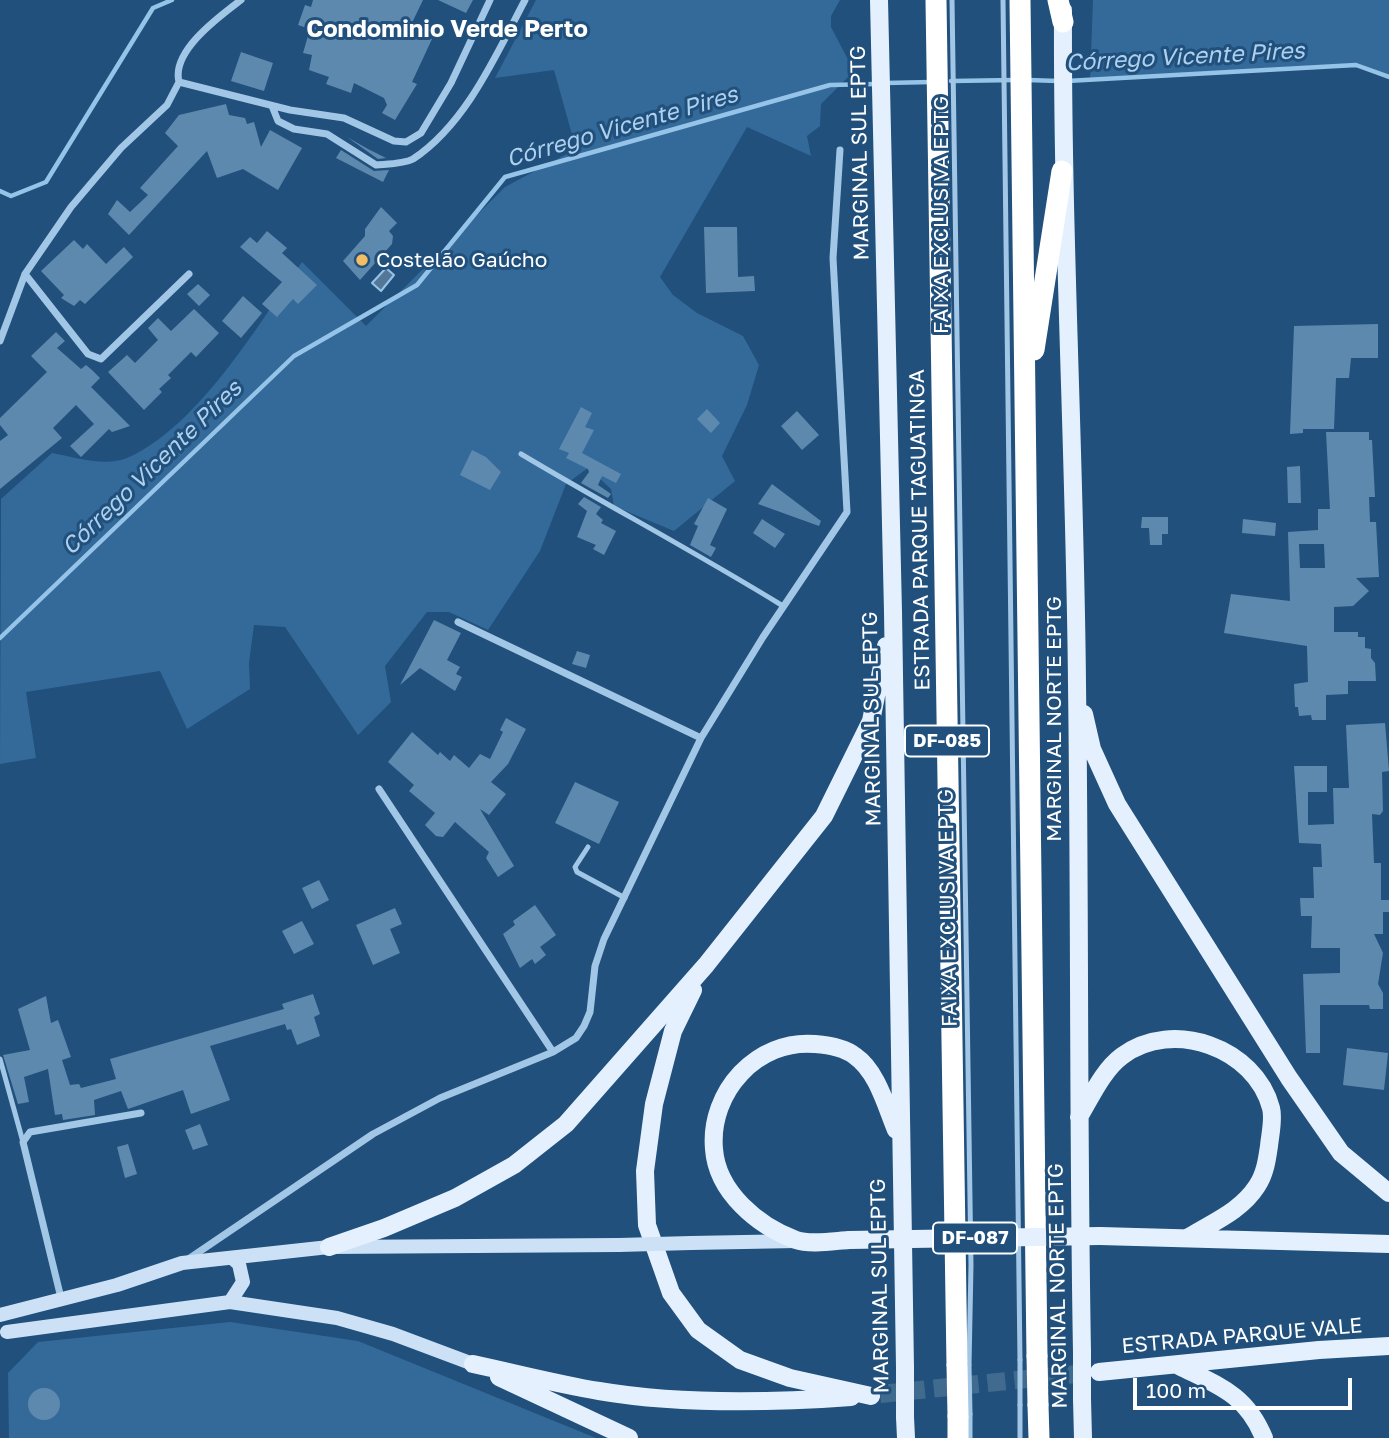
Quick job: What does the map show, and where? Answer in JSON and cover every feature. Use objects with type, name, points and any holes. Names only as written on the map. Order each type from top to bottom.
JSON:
[{"type":"highway","name":"ESTRADA PARQUE TAGUATINGA","points":[[936,0],[946,58],[947,118],[964,1415],[958,1438]]},
{"type":"highway","points":[[1020,0],[1012,55],[1024,415],[1029,1405],[1039,1438]]},
{"type":"highway","points":[[1061,0],[1063,22]]},
{"type":"highway","points":[[1024,415],[1062,171]]},
{"type":"main road","name":"MARGINAL SUL EPTG","points":[[879,0],[893,612],[906,1438]]},
{"type":"main road","name":"MARGINAL NORTE EPTG","points":[[1063,22],[1062,171],[1072,414],[1077,685],[1078,1119],[1083,1438]]},
{"type":"main road","points":[[329,1247],[384,1228],[455,1198],[514,1165],[566,1124],[706,965],[824,816],[871,721],[893,612]]},
{"type":"main road","points":[[1077,685],[1092,749],[1117,804],[1331,1141],[1356,1167],[1389,1193]]},
{"type":"main road","points":[[473,1364],[601,1392],[666,1398],[799,1401],[876,1395],[790,1378],[740,1360],[698,1330],[671,1293],[647,1225],[645,1171],[654,1104],[673,1031],[706,965]]},
{"type":"main road","points":[[1078,1119],[1102,1079],[1123,1055],[1152,1043],[1179,1040],[1203,1042],[1226,1052],[1247,1067],[1272,1110],[1265,1171],[1256,1188],[1241,1205],[1189,1237]]},
{"type":"main road","points":[[798,1241],[742,1206],[720,1172],[714,1151],[720,1106],[733,1082],[754,1060],[778,1047],[801,1043],[844,1050],[856,1056],[869,1069],[900,1140]]},
{"type":"main road","name":"DF-087","points":[[798,1241],[1100,1236],[1389,1244]]},
{"type":"main road","points":[[0,1316],[61,1297],[117,1285],[182,1263],[329,1247],[798,1241]]},
{"type":"main road","points":[[230,1301],[243,1282],[239,1264],[232,1258]]},
{"type":"main road","points":[[0,1316],[7,1322],[4,1336],[230,1301],[337,1318],[393,1334],[473,1364],[629,1438]]},
{"type":"main road","name":"ESTRADA PARQUE VALE","points":[[1099,1372],[1320,1350],[1389,1346]]},
{"type":"main road","points":[[1179,1366],[1234,1394],[1255,1416],[1264,1438]]},
{"type":"street","points":[[0,341],[25,274],[71,207],[121,148],[167,105],[179,82],[177,74],[180,64],[196,38],[241,0]]},
{"type":"street","points":[[179,82],[272,106],[344,118],[383,137],[406,142],[421,133],[444,94],[490,0]]},
{"type":"street","points":[[272,106],[278,121],[294,129],[327,134],[376,165],[411,160],[450,127],[498,52],[525,0]]},
{"type":"street","points":[[182,1263],[373,1134],[440,1098],[553,1052],[576,1038],[584,1026],[590,1013],[595,965],[701,738],[783,606],[847,512],[833,258],[840,150]]},
{"type":"street","points":[[25,274],[88,354],[101,359],[189,274]]},
{"type":"street","points":[[458,622],[701,738]]},
{"type":"street","points":[[379,789],[553,1052]]},
{"type":"street","points":[[61,1297],[23,1142],[30,1132],[141,1113]]},
{"type":"lane","points":[[946,58],[952,0]]},
{"type":"lane","points":[[1003,0],[1012,55]]},
{"type":"lane","points":[[1013,113],[1029,1358]]},
{"type":"lane","points":[[520,454],[620,513],[697,553],[783,606]]},
{"type":"lane","points":[[588,848],[575,867],[577,872],[625,898]]},
{"type":"lane","points":[[0,1059],[23,1142]]},
{"type":"lane","points":[[1020,1438],[1029,1405]]},
{"type":"lane","points":[[964,1415],[970,1438]]},
{"type":"shaded area","points":[[536,0],[840,0],[831,16],[831,27],[854,71],[821,104],[820,126],[807,136],[811,156],[747,127],[660,277],[673,295],[697,313],[743,336],[759,365],[747,405],[722,456],[735,481],[674,531],[614,506],[611,489],[588,468],[566,484],[540,551],[488,630],[449,612],[427,612],[385,666],[391,702],[358,735],[285,627],[254,625],[249,663],[250,689],[187,729],[160,671],[26,692],[36,758],[0,764],[1,499],[52,453],[109,462],[127,458],[153,443],[178,423],[225,372],[302,262],[366,326],[505,187],[576,149],[554,70],[495,78]]},
{"type":"shaded area","points":[[1093,0],[1389,0],[1389,78],[1355,65],[1090,81]]},
{"type":"shaded area","points":[[386,268],[394,275],[381,291],[372,283]]},
{"type":"shaded area","points":[[230,1322],[358,1341],[596,1438],[9,1438],[8,1373],[38,1342]]},
{"type":"building","points":[[313,0],[423,0],[410,27],[432,39],[412,82],[417,84],[395,120],[382,113],[387,105],[384,98],[354,83],[351,93],[326,84],[329,77],[309,70],[312,55],[303,53],[310,29],[298,25],[305,5],[311,7]]},
{"type":"building","points":[[438,0],[473,0],[466,13]]},
{"type":"building","points":[[241,52],[273,63],[264,91],[231,81]]},
{"type":"building","points":[[226,104],[229,115],[245,118],[247,124],[254,122],[261,147],[270,130],[302,148],[278,190],[243,169],[217,178],[207,151],[129,235],[108,214],[117,200],[130,212],[148,195],[140,188],[178,146],[165,133],[179,115]]},
{"type":"building","points":[[347,137],[368,149],[386,158],[378,159]]},
{"type":"building","points":[[341,150],[374,171],[389,170],[383,182],[336,158]]},
{"type":"building","points":[[381,207],[397,223],[389,231],[393,236],[392,244],[360,280],[343,261],[365,236],[365,229]]},
{"type":"building","points":[[704,227],[737,227],[738,277],[754,276],[755,291],[706,293]]},
{"type":"building","points":[[267,231],[287,248],[282,253],[317,285],[298,304],[293,299],[277,317],[262,304],[282,282],[240,247],[250,237],[257,243]]},
{"type":"building","points":[[74,240],[83,249],[87,244],[106,264],[124,247],[133,257],[85,304],[80,300],[74,306],[61,298],[64,295],[41,271]]},
{"type":"building","points":[[198,284],[210,295],[199,306],[187,294]]},
{"type":"building","points":[[243,296],[262,313],[241,338],[222,321]]},
{"type":"building","points":[[194,309],[219,333],[196,357],[191,352],[168,375],[171,378],[159,389],[162,392],[144,410],[108,372],[127,355],[135,363],[158,340],[148,328],[158,318],[171,331]]},
{"type":"building","points":[[1378,324],[1378,358],[1351,358],[1349,378],[1336,378],[1334,429],[1303,429],[1303,433],[1290,434],[1294,326]]},
{"type":"building","points":[[56,332],[65,341],[57,348],[81,369],[86,365],[100,378],[91,387],[130,426],[112,432],[109,429],[81,457],[70,446],[94,424],[76,405],[53,428],[62,438],[0,489],[0,441],[8,435],[0,425],[0,418],[47,372],[31,356]]},
{"type":"building","points":[[581,407],[592,413],[585,427],[594,430],[582,453],[621,474],[616,483],[602,476],[598,485],[611,494],[608,498],[581,483],[589,472],[588,469],[566,458],[569,453],[559,449]]},
{"type":"building","points":[[707,409],[720,423],[711,433],[697,419]]},
{"type":"building","points":[[797,411],[819,435],[802,450],[781,426]]},
{"type":"building","points":[[1326,432],[1369,432],[1369,440],[1372,440],[1375,497],[1369,497],[1370,522],[1376,522],[1379,577],[1356,578],[1369,591],[1353,606],[1334,607],[1334,632],[1358,632],[1358,637],[1365,637],[1365,648],[1371,649],[1371,658],[1375,663],[1376,681],[1348,681],[1348,694],[1326,695],[1326,720],[1312,720],[1311,715],[1299,716],[1298,707],[1295,707],[1294,684],[1308,682],[1307,646],[1224,633],[1231,594],[1290,601],[1288,532],[1318,530],[1318,509],[1330,509]],"holes":[[[1299,544],[1324,544],[1325,568],[1300,568]]]},
{"type":"building","points":[[472,450],[486,457],[501,472],[490,490],[460,475]]},
{"type":"building","points":[[1300,466],[1301,503],[1288,503],[1287,467]]},
{"type":"building","points":[[772,484],[821,521],[819,526],[758,504]]},
{"type":"building","points":[[584,497],[601,507],[596,514],[603,520],[601,523],[616,531],[604,555],[593,549],[596,545],[577,537],[587,511],[578,504]]},
{"type":"building","points":[[708,498],[727,509],[710,545],[716,548],[711,557],[690,545],[698,526],[694,524]]},
{"type":"building","points":[[1142,517],[1168,517],[1168,534],[1162,534],[1162,545],[1150,545],[1149,528],[1141,528]]},
{"type":"building","points":[[762,519],[785,534],[775,548],[753,533]]},
{"type":"building","points":[[1243,519],[1276,523],[1275,536],[1242,533]]},
{"type":"building","points":[[434,620],[461,633],[447,660],[460,667],[456,674],[462,677],[455,691],[420,668],[400,685]]},
{"type":"building","points":[[577,651],[590,655],[586,668],[572,664]]},
{"type":"building","points":[[506,718],[526,729],[508,764],[491,782],[506,794],[489,815],[480,809],[514,866],[498,877],[486,858],[489,852],[455,822],[443,837],[436,836],[425,825],[435,813],[409,791],[414,785],[388,762],[412,732],[438,755],[440,752],[450,761],[454,755],[469,768],[480,754],[490,759],[503,732],[500,730]]},
{"type":"building","points":[[1385,723],[1389,771],[1382,772],[1383,811],[1380,815],[1372,814],[1374,863],[1381,863],[1381,900],[1389,900],[1389,912],[1383,912],[1383,934],[1374,934],[1383,953],[1378,984],[1383,993],[1383,1009],[1370,1009],[1369,1005],[1320,1005],[1320,1053],[1306,1053],[1303,974],[1340,973],[1340,948],[1311,948],[1312,916],[1301,916],[1300,898],[1314,898],[1313,867],[1322,867],[1321,844],[1299,843],[1294,766],[1327,766],[1327,792],[1308,792],[1308,825],[1334,824],[1333,788],[1349,788],[1346,725]]},
{"type":"building","points":[[575,782],[619,802],[599,844],[555,823]]},
{"type":"building","points":[[319,880],[329,900],[312,909],[302,888]]},
{"type":"building","points":[[535,905],[556,935],[540,947],[546,955],[535,964],[532,959],[520,968],[503,934],[515,925],[513,921]]},
{"type":"building","points":[[395,908],[402,924],[390,929],[400,953],[373,965],[356,925]]},
{"type":"building","points":[[302,921],[314,944],[294,954],[282,931]]},
{"type":"building","points":[[313,994],[320,1014],[314,1017],[320,1036],[297,1045],[291,1029],[287,1030],[285,1024],[210,1046],[230,1100],[191,1114],[183,1090],[128,1109],[121,1091],[94,1100],[95,1115],[63,1120],[62,1114],[55,1115],[48,1069],[24,1077],[29,1102],[18,1104],[3,1055],[30,1050],[18,1009],[46,996],[51,1023],[58,1020],[71,1057],[62,1060],[70,1085],[79,1084],[81,1088],[116,1079],[110,1059],[284,1009],[282,1004]]},
{"type":"building","points":[[1347,1048],[1388,1053],[1384,1090],[1343,1085]]},
{"type":"building","points":[[200,1124],[208,1145],[193,1150],[185,1130]]},
{"type":"building","points":[[128,1144],[137,1174],[125,1178],[117,1147]]},
{"type":"building","points":[[44,1388],[55,1393],[60,1404],[55,1415],[44,1420],[33,1415],[28,1404],[33,1393]]},
{"type":"waterway","points":[[0,191],[11,196],[46,182],[153,8],[172,0]]},
{"type":"waterway","name":"Córrego Vicente Pires","points":[[1067,81],[1356,65],[1389,77]]},
{"type":"waterway","name":"Córrego Vicente Pires","points":[[951,81],[1016,80]]},
{"type":"waterway","name":"Córrego Vicente Pires","points":[[1028,80],[1058,81]]},
{"type":"waterway","name":"Córrego Vicente Pires","points":[[885,83],[932,82]]},
{"type":"waterway","name":"Córrego Vicente Pires","points":[[0,638],[294,356],[417,285],[505,177],[830,85],[876,84]]},
{"type":"tunnel","points":[[880,1394],[1096,1372]]},
{"type":"place","name":"Costelão Gaúcho","points":[[362,260]]},
{"type":"district","name":"Condominio Verde Perto","points":[[447,29]]}]
